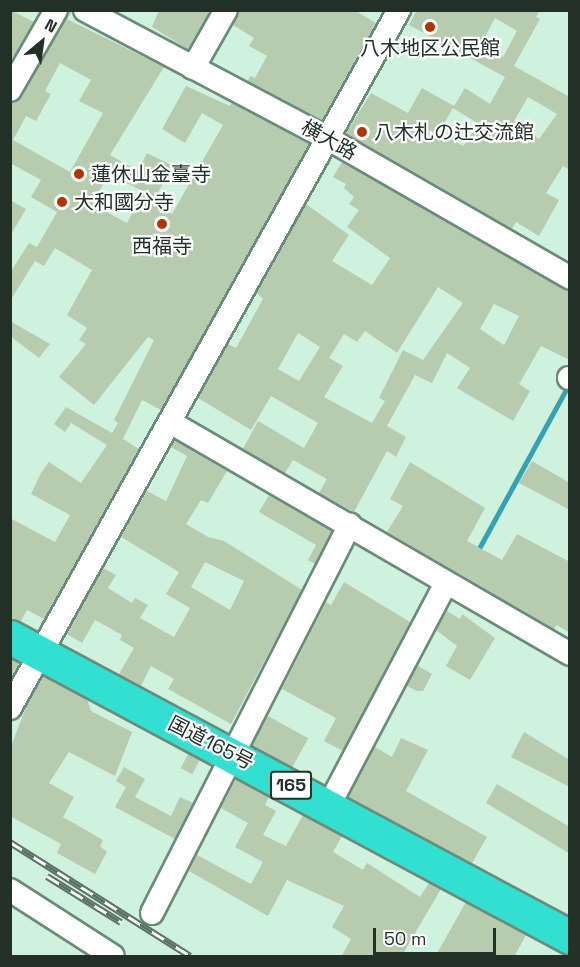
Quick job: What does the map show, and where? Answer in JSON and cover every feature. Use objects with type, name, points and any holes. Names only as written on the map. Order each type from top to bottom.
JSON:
[{"type":"highway","name":"国道165号","points":[[10,636],[235,754],[328,807],[567,928]]},
{"type":"street","points":[[10,90],[56,10]]},
{"type":"street","name":"横大路","points":[[85,10],[327,138],[570,278]]},
{"type":"street","points":[[193,68],[226,10]]},
{"type":"street","points":[[10,708],[39,652],[399,10]]},
{"type":"street","points":[[170,422],[570,654]]},
{"type":"street","points":[[152,913],[350,525]]},
{"type":"street","points":[[328,807],[446,583]]},
{"type":"street","points":[[10,890],[113,957]]},
{"type":"building","points":[[10,10],[34,22],[10,62]]},
{"type":"building","points":[[69,10],[72,12],[67,19],[164,67],[110,155],[138,171],[147,153],[173,166],[152,203],[172,214],[223,125],[202,113],[185,143],[162,129],[186,86],[230,106],[232,103],[309,144],[161,410],[142,400],[123,439],[139,449],[44,619],[27,610],[21,621],[10,618],[10,518],[55,542],[70,515],[31,494],[41,473],[49,462],[81,483],[107,445],[71,423],[65,432],[54,424],[66,407],[112,433],[118,423],[114,420],[154,340],[148,337],[94,405],[59,377],[86,344],[79,340],[87,328],[67,315],[92,270],[55,248],[44,266],[35,261],[10,301],[10,273],[29,243],[37,247],[57,212],[31,197],[41,180],[10,163],[10,103],[22,97]],"holes":[[[60,63],[91,80],[79,101],[103,113],[70,172],[13,140],[26,116],[36,121],[51,94],[45,91]],[[109,174],[144,192],[127,223],[92,204]]]},
{"type":"building","points":[[159,10],[205,10],[209,13],[188,49],[152,27]]},
{"type":"building","points":[[239,10],[354,10],[376,23],[322,120],[248,81],[250,76],[255,78],[267,56],[249,46],[254,38],[233,25]]},
{"type":"building","points":[[417,10],[540,10],[536,17],[540,19],[514,66],[570,97],[570,170],[563,166],[546,193],[559,200],[539,236],[516,222],[512,229],[346,133],[371,93],[408,113],[422,88],[454,106],[465,88],[490,104],[505,77],[409,25]],"holes":[[[495,18],[517,31],[503,57],[481,44]],[[528,97],[557,114],[539,139],[514,121]],[[453,108],[479,124],[463,146],[439,132]]]},
{"type":"building","points":[[342,162],[570,291],[570,360],[541,346],[519,384],[530,391],[513,421],[457,388],[470,368],[447,353],[432,383],[415,375],[387,426],[406,437],[396,457],[387,451],[354,512],[319,493],[327,479],[293,460],[285,473],[243,449],[258,421],[304,448],[318,423],[271,396],[251,430],[198,398],[228,344],[236,348],[263,299],[257,293],[306,204],[349,235],[332,261],[372,285],[390,258],[347,227],[359,210],[349,204],[354,197],[344,188],[346,184],[333,177]],"holes":[[[438,287],[463,303],[423,360],[403,350],[379,398],[385,401],[372,423],[324,397],[343,366],[329,358],[344,334],[357,342],[365,331],[397,353]],[[494,304],[519,316],[504,345],[480,329]],[[298,333],[320,347],[299,381],[278,369]]]},
{"type":"building","points":[[10,200],[26,209],[10,236]]},
{"type":"building","points":[[10,321],[50,344],[39,358],[10,336]]},
{"type":"building","points":[[175,440],[227,471],[208,503],[201,500],[186,524],[208,537],[224,541],[302,590],[231,724],[168,689],[174,679],[151,666],[141,686],[119,674],[134,648],[120,640],[122,635],[95,620],[82,643],[67,634],[103,568],[116,575],[108,588],[132,603],[135,598],[148,605],[140,618],[174,637],[190,608],[166,594],[179,572],[121,537],[147,491],[166,501],[187,456],[171,447]],"holes":[[[205,562],[244,581],[230,610],[191,587]]]},
{"type":"building","points":[[532,461],[570,483],[570,510],[519,483]]},
{"type":"building","points":[[410,462],[485,508],[467,541],[502,560],[517,534],[570,562],[570,633],[557,625],[554,629],[387,532],[403,506],[390,499]]},
{"type":"building","points":[[269,495],[332,531],[315,564],[308,560],[316,545],[259,512]]},
{"type":"building","points":[[344,582],[410,622],[343,751],[324,741],[336,718],[282,689],[326,602],[331,605]]},
{"type":"building","points":[[447,611],[460,619],[462,614],[495,638],[470,680],[446,666],[457,646],[436,630]]},
{"type":"building","points":[[10,659],[19,663],[10,679]]},
{"type":"building","points":[[418,666],[432,674],[423,691],[407,686]]},
{"type":"building","points":[[43,676],[87,699],[91,711],[132,732],[115,776],[69,752],[49,783],[74,797],[63,817],[103,840],[100,846],[107,852],[95,874],[57,853],[61,844],[10,816],[10,749],[26,707]]},
{"type":"building","points":[[268,716],[308,738],[292,768],[252,746]]},
{"type":"building","points":[[524,732],[570,760],[570,787],[511,757]]},
{"type":"building","points":[[401,738],[428,750],[406,791],[487,837],[472,863],[348,797],[375,747],[392,757]]},
{"type":"building","points":[[188,754],[200,760],[192,774],[181,768]]},
{"type":"building","points":[[124,767],[145,779],[135,797],[171,816],[180,797],[193,803],[175,839],[115,807],[126,787],[116,781]]},
{"type":"building","points":[[236,779],[269,797],[265,805],[276,811],[263,835],[286,846],[303,815],[342,836],[333,852],[363,870],[367,863],[420,897],[429,883],[441,889],[401,957],[341,957],[351,939],[332,927],[344,906],[287,880],[268,916],[189,871],[197,855],[251,884],[263,862],[235,847],[248,823],[221,808]]},
{"type":"building","points":[[497,784],[570,827],[570,854],[486,803]]},
{"type":"building","points":[[466,902],[526,935],[514,957],[435,957]]},
{"type":"waterway","points":[[477,552],[569,384]]},
{"type":"railway","points":[[10,842],[190,956]]},
{"type":"railway","points":[[47,876],[121,922]]},
{"type":"place","name":"八木地区公民館","points":[[430,27]]},
{"type":"place","name":"八木札の辻交流館","points":[[362,132]]},
{"type":"place","name":"蓮休山金臺寺","points":[[79,174]]},
{"type":"place","name":"大和國分寺","points":[[62,202]]},
{"type":"place","name":"西福寺","points":[[162,224]]}]
